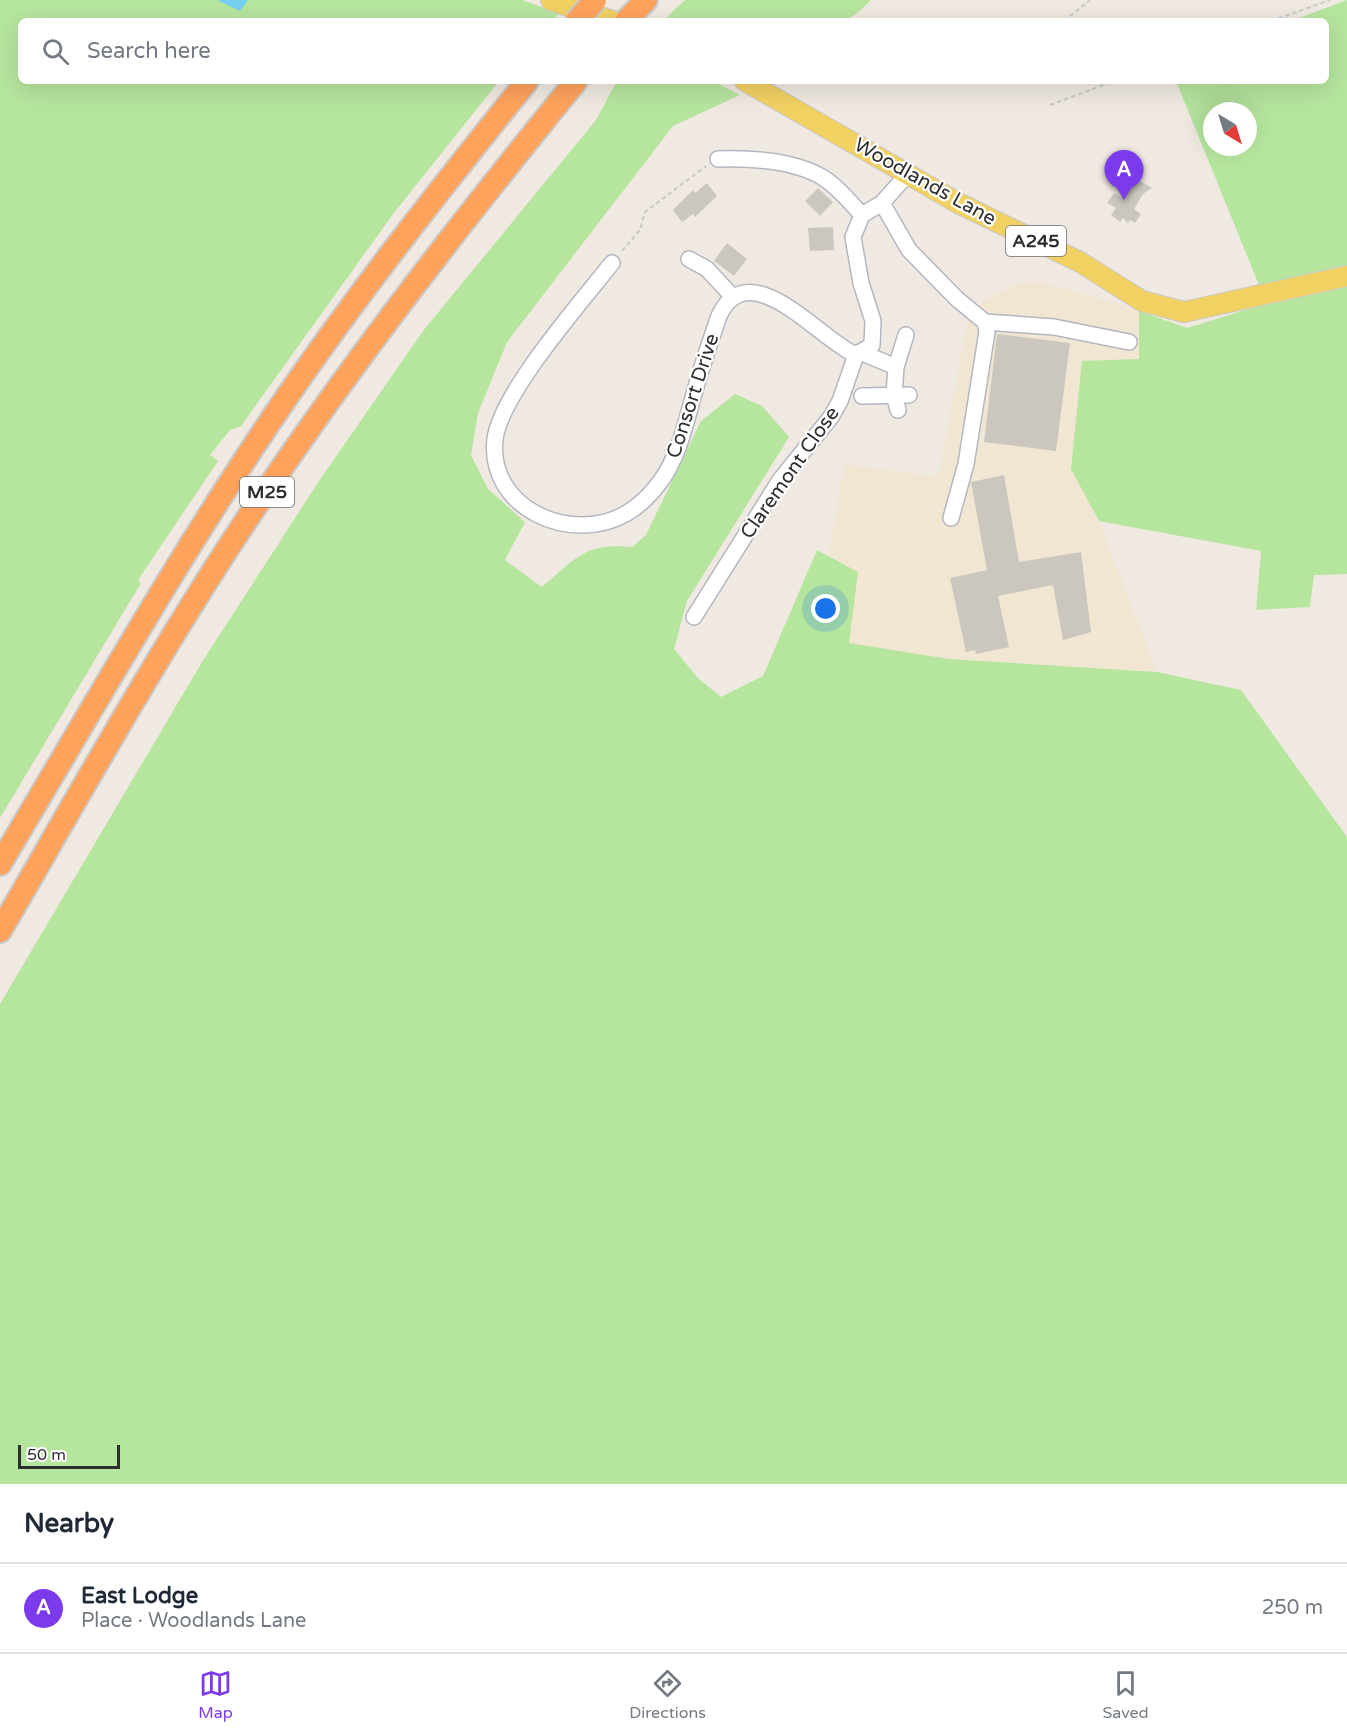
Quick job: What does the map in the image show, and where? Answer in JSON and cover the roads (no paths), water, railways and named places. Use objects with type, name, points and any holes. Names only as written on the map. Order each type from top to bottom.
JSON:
[{"type":"highway","points":[[580,18],[595,0]]},
{"type":"highway","points":[[630,18],[644,2]]},
{"type":"highway","name":"M25","points":[[0,864],[204,524],[292,390],[422,213],[525,84]]},
{"type":"highway","name":"M25","points":[[0,932],[131,707],[242,527],[306,433],[450,235],[574,84]]},
{"type":"main road","points":[[551,0],[603,18]]},
{"type":"main road","name":"Woodlands Lane","points":[[750,84],[907,175],[1080,262],[1142,301],[1184,312],[1347,276]]},
{"type":"street","points":[[718,159],[739,158],[804,168],[824,178],[862,214]]},
{"type":"street","points":[[858,353],[872,345],[873,321],[861,283],[853,237],[862,214],[882,203],[907,175]]},
{"type":"street","points":[[882,203],[909,249],[938,281],[985,322],[1054,327],[1129,342]]},
{"type":"street","points":[[689,259],[707,269],[733,297],[744,292],[759,294],[779,302],[804,317],[845,350],[896,368]]},
{"type":"street","name":"Consort Drive","points":[[612,263],[520,384],[504,414],[495,439],[496,467],[502,483],[515,501],[536,515],[553,521],[572,525],[608,521],[627,513],[645,499],[660,482],[682,438],[719,316],[726,302],[733,297]]},
{"type":"street","points":[[951,518],[966,464],[985,358],[987,332],[985,322]]},
{"type":"street","points":[[861,396],[900,400],[896,368],[906,335]]},
{"type":"street","name":"Claremont Close","points":[[694,617],[780,480],[831,417],[840,401],[858,353]]},
{"type":"water","points":[[217,0],[248,0],[240,11]]},
{"type":"place","name":"East Lodge","points":[[1124,200]]}]
